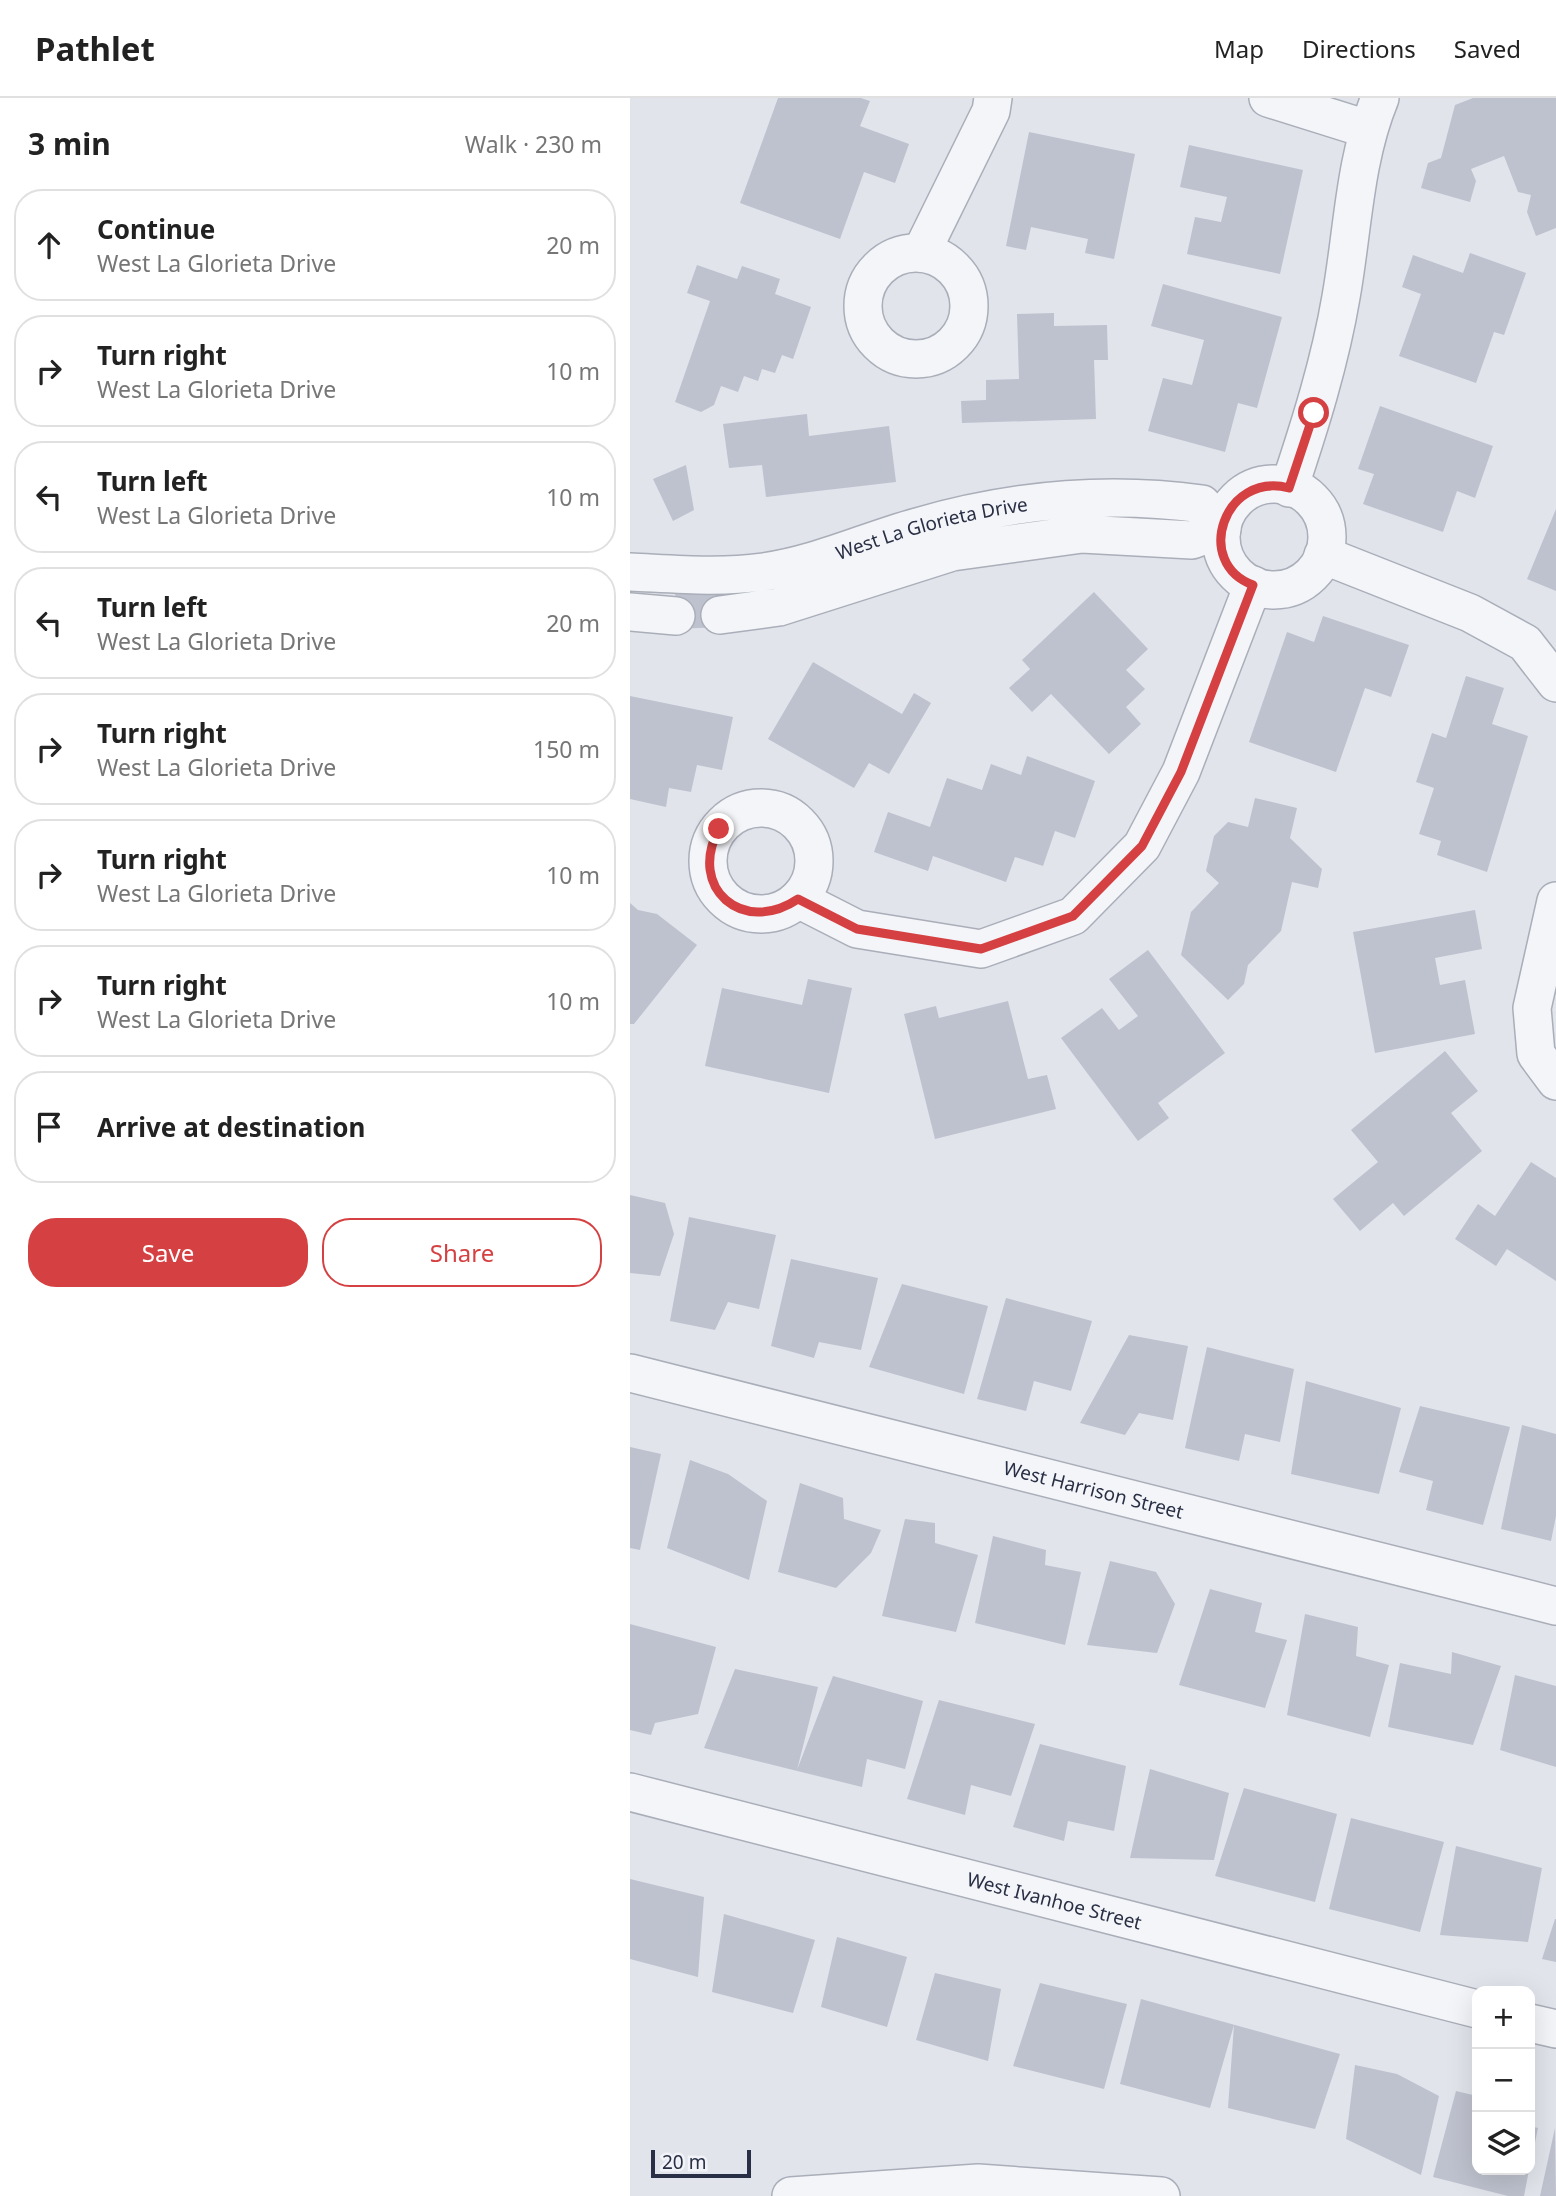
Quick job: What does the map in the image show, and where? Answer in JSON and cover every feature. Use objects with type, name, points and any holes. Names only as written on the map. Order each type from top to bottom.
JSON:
[{"type":"street","points":[[921,253],[990,111],[993,98]]},
{"type":"street","points":[[1268,98],[1373,113],[1341,298],[1314,413],[1289,488]]},
{"type":"street","points":[[1261,486],[1289,488],[1310,499],[1321,513],[1326,529],[1323,555],[1311,576],[1296,585],[1280,590],[1253,585],[1234,572],[1224,557],[1222,529],[1231,505],[1244,493],[1261,486]]},
{"type":"street","name":"West La Glorieta Drive","points":[[630,572],[719,576],[766,571],[919,526],[1004,506],[1084,497],[1164,499],[1202,504],[1222,529],[1192,540],[1082,534],[952,552],[779,607],[720,615]]},
{"type":"street","points":[[1323,555],[1481,619],[1525,643],[1556,683]]},
{"type":"street","points":[[798,899],[857,929],[981,949],[1073,916],[1142,846],[1181,772],[1253,585]]},
{"type":"street","points":[[630,612],[676,616]]},
{"type":"street","points":[[1556,901],[1532,1008],[1536,1054],[1556,1082]]},
{"type":"street","name":"West Harrison Street","points":[[630,1373],[1556,1606]]},
{"type":"street","name":"West Ivanhoe Street","points":[[630,1792],[1472,2008]]},
{"type":"street","points":[[1535,2024],[1556,2029]]},
{"type":"street","points":[[793,2196],[978,2183],[1161,2196]]},
{"type":"building","points":[[778,98],[861,98],[870,101],[860,126],[909,144],[895,183],[864,172],[840,239],[740,203]]},
{"type":"building","points":[[1473,98],[1556,98],[1556,228],[1536,236],[1527,212],[1531,195],[1518,192],[1504,156],[1471,169],[1476,181],[1470,202],[1421,188],[1428,163],[1441,158],[1455,105]]},
{"type":"building","points":[[1029,132],[1135,154],[1114,259],[1085,253],[1088,239],[1031,227],[1026,250],[1006,246]]},
{"type":"building","points":[[1189,145],[1303,170],[1280,274],[1187,254],[1195,217],[1221,222],[1227,197],[1180,187]]},
{"type":"building","points":[[1470,253],[1526,273],[1504,335],[1494,332],[1476,383],[1399,356],[1421,294],[1402,287],[1413,255],[1463,273]]},
{"type":"building","points":[[697,265],[737,279],[742,266],[780,279],[775,294],[811,307],[793,359],[782,355],[775,373],[762,369],[758,381],[744,376],[738,392],[721,386],[714,405],[701,412],[675,402],[710,301],[687,293]]},
{"type":"building","points":[[1163,284],[1282,317],[1257,408],[1238,403],[1225,452],[1148,431],[1163,378],[1192,385],[1204,340],[1151,326]]},
{"type":"building","points":[[1054,313],[1054,326],[1107,325],[1108,360],[1094,360],[1096,419],[962,423],[961,401],[986,400],[986,380],[1019,379],[1017,314]]},
{"type":"building","points":[[1380,406],[1493,446],[1475,498],[1457,491],[1443,532],[1363,504],[1374,474],[1358,469]]},
{"type":"building","points":[[807,414],[809,436],[889,426],[896,482],[766,497],[762,465],[729,468],[723,424]]},
{"type":"building","points":[[686,465],[694,510],[673,521],[653,479]]},
{"type":"building","points":[[1556,509],[1556,591],[1527,579]]},
{"type":"building","points":[[719,587],[721,627],[677,629],[675,589]]},
{"type":"building","points":[[1094,592],[1148,649],[1126,670],[1145,689],[1126,707],[1141,724],[1109,754],[1051,694],[1032,712],[1009,688],[1030,669],[1022,660]]},
{"type":"building","points":[[1323,616],[1409,645],[1391,697],[1365,688],[1336,772],[1249,742],[1287,632],[1314,642]]},
{"type":"building","points":[[813,662],[902,714],[914,693],[931,703],[889,774],[869,763],[854,788],[768,739]]},
{"type":"building","points":[[1466,676],[1504,688],[1492,724],[1528,736],[1487,872],[1437,855],[1441,841],[1419,834],[1434,788],[1416,782],[1432,733],[1446,738]]},
{"type":"building","points":[[630,696],[733,717],[722,770],[697,765],[691,792],[669,788],[666,807],[630,799]]},
{"type":"building","points":[[1027,756],[1095,781],[1075,838],[1055,831],[1043,866],[1015,857],[1006,882],[933,856],[928,871],[874,852],[888,812],[930,827],[947,778],[982,790],[991,764],[1021,775]]},
{"type":"building","points":[[1255,798],[1297,808],[1290,838],[1322,869],[1318,888],[1292,882],[1281,931],[1248,965],[1244,984],[1228,1000],[1181,955],[1191,912],[1219,883],[1206,871],[1214,836],[1228,822],[1248,827]]},
{"type":"building","points":[[630,903],[638,910],[657,914],[697,945],[634,1024],[630,1024]]},
{"type":"building","points":[[1475,910],[1482,949],[1435,958],[1440,985],[1465,980],[1475,1034],[1375,1053],[1353,932]]},
{"type":"building","points":[[1148,950],[1225,1053],[1158,1103],[1169,1118],[1138,1141],[1061,1038],[1102,1008],[1119,1030],[1138,1016],[1109,979]]},
{"type":"building","points":[[808,979],[852,988],[829,1093],[705,1066],[722,988],[802,1005]]},
{"type":"building","points":[[1008,1001],[1028,1079],[1047,1075],[1056,1109],[935,1139],[904,1014],[936,1006],[939,1018]]},
{"type":"building","points":[[1445,1051],[1478,1091],[1451,1113],[1482,1151],[1404,1216],[1393,1203],[1360,1231],[1333,1199],[1378,1162],[1351,1130]]},
{"type":"building","points":[[1531,1162],[1556,1178],[1556,1281],[1507,1249],[1496,1266],[1455,1239],[1478,1204],[1495,1216]]},
{"type":"building","points":[[630,1195],[665,1203],[674,1234],[660,1276],[630,1273]]},
{"type":"building","points":[[689,1217],[776,1235],[759,1309],[728,1302],[715,1330],[670,1321]]},
{"type":"building","points":[[791,1259],[878,1278],[861,1350],[819,1342],[814,1358],[771,1346]]},
{"type":"building","points":[[902,1284],[988,1306],[964,1394],[869,1367]]},
{"type":"building","points":[[1006,1298],[1092,1321],[1071,1391],[1034,1381],[1026,1411],[977,1399]]},
{"type":"building","points":[[1129,1335],[1188,1346],[1173,1420],[1139,1413],[1125,1435],[1080,1423]]},
{"type":"building","points":[[1207,1347],[1294,1369],[1280,1442],[1245,1434],[1239,1461],[1185,1448]]},
{"type":"building","points":[[1306,1381],[1401,1408],[1379,1494],[1291,1474]]},
{"type":"building","points":[[1420,1406],[1510,1427],[1483,1525],[1426,1510],[1433,1481],[1399,1472]]},
{"type":"building","points":[[1522,1425],[1556,1434],[1556,1516],[1551,1541],[1501,1529]]},
{"type":"building","points":[[630,1447],[661,1454],[640,1550],[630,1548]]},
{"type":"building","points":[[690,1460],[728,1474],[767,1501],[749,1580],[667,1548]]},
{"type":"building","points":[[800,1483],[843,1498],[844,1519],[881,1530],[871,1553],[836,1588],[778,1572]]},
{"type":"building","points":[[905,1519],[935,1523],[935,1543],[978,1555],[956,1632],[882,1616]]},
{"type":"building","points":[[993,1536],[1046,1550],[1045,1565],[1081,1572],[1065,1645],[975,1623]]},
{"type":"building","points":[[1110,1561],[1156,1572],[1175,1604],[1157,1653],[1087,1645]]},
{"type":"building","points":[[1210,1589],[1262,1603],[1255,1632],[1287,1640],[1265,1708],[1179,1685]]},
{"type":"building","points":[[1305,1614],[1358,1627],[1356,1656],[1389,1665],[1370,1737],[1287,1715]]},
{"type":"building","points":[[630,1624],[716,1647],[698,1714],[655,1723],[651,1735],[630,1730]]},
{"type":"building","points":[[1452,1652],[1501,1666],[1473,1745],[1388,1727],[1400,1663],[1451,1674]]},
{"type":"building","points":[[735,1669],[818,1687],[797,1770],[833,1676],[923,1701],[905,1769],[867,1759],[862,1787],[704,1748]]},
{"type":"building","points":[[1515,1675],[1556,1686],[1556,1767],[1500,1750]]},
{"type":"building","points":[[939,1700],[1035,1724],[1011,1796],[971,1785],[965,1815],[907,1799]]},
{"type":"building","points":[[1040,1744],[1126,1766],[1114,1831],[1068,1821],[1064,1841],[1013,1827]]},
{"type":"building","points":[[1150,1769],[1229,1793],[1214,1860],[1130,1858]]},
{"type":"building","points":[[1244,1788],[1337,1814],[1315,1902],[1215,1876]]},
{"type":"building","points":[[1351,1818],[1444,1842],[1420,1932],[1329,1909]]},
{"type":"building","points":[[1456,1846],[1542,1868],[1528,1942],[1440,1935]]},
{"type":"building","points":[[630,1879],[704,1897],[698,1977],[630,1959]]},
{"type":"building","points":[[724,1914],[815,1940],[793,2013],[712,1992]]},
{"type":"building","points":[[1556,1919],[1556,1962],[1542,1959]]},
{"type":"building","points":[[837,1937],[907,1957],[887,2027],[821,2007]]},
{"type":"building","points":[[935,1973],[1001,1989],[988,2061],[916,2040]]},
{"type":"building","points":[[1040,1983],[1127,2004],[1104,2089],[1013,2066]]},
{"type":"building","points":[[1141,1999],[1340,2054],[1315,2129],[1228,2108],[1234,2025],[1210,2108],[1120,2084]]},
{"type":"building","points":[[1355,2065],[1397,2074],[1439,2096],[1421,2175],[1346,2139]]},
{"type":"building","points":[[1456,2091],[1472,2095],[1472,2175],[1528,2175],[1524,2196],[1508,2196],[1433,2177]]},
{"type":"building","points":[[1555,2128],[1556,2196],[1540,2196]]},
{"type":"route","points":[[719,829],[710,845],[708,862],[712,880],[721,895],[734,906],[750,912],[767,913],[784,908],[798,899],[857,929],[981,949],[1073,916],[1142,846],[1181,772],[1253,585],[1234,572],[1224,557],[1220,539],[1223,521],[1231,505],[1244,493],[1261,486],[1279,485],[1289,488],[1314,413]]}]
